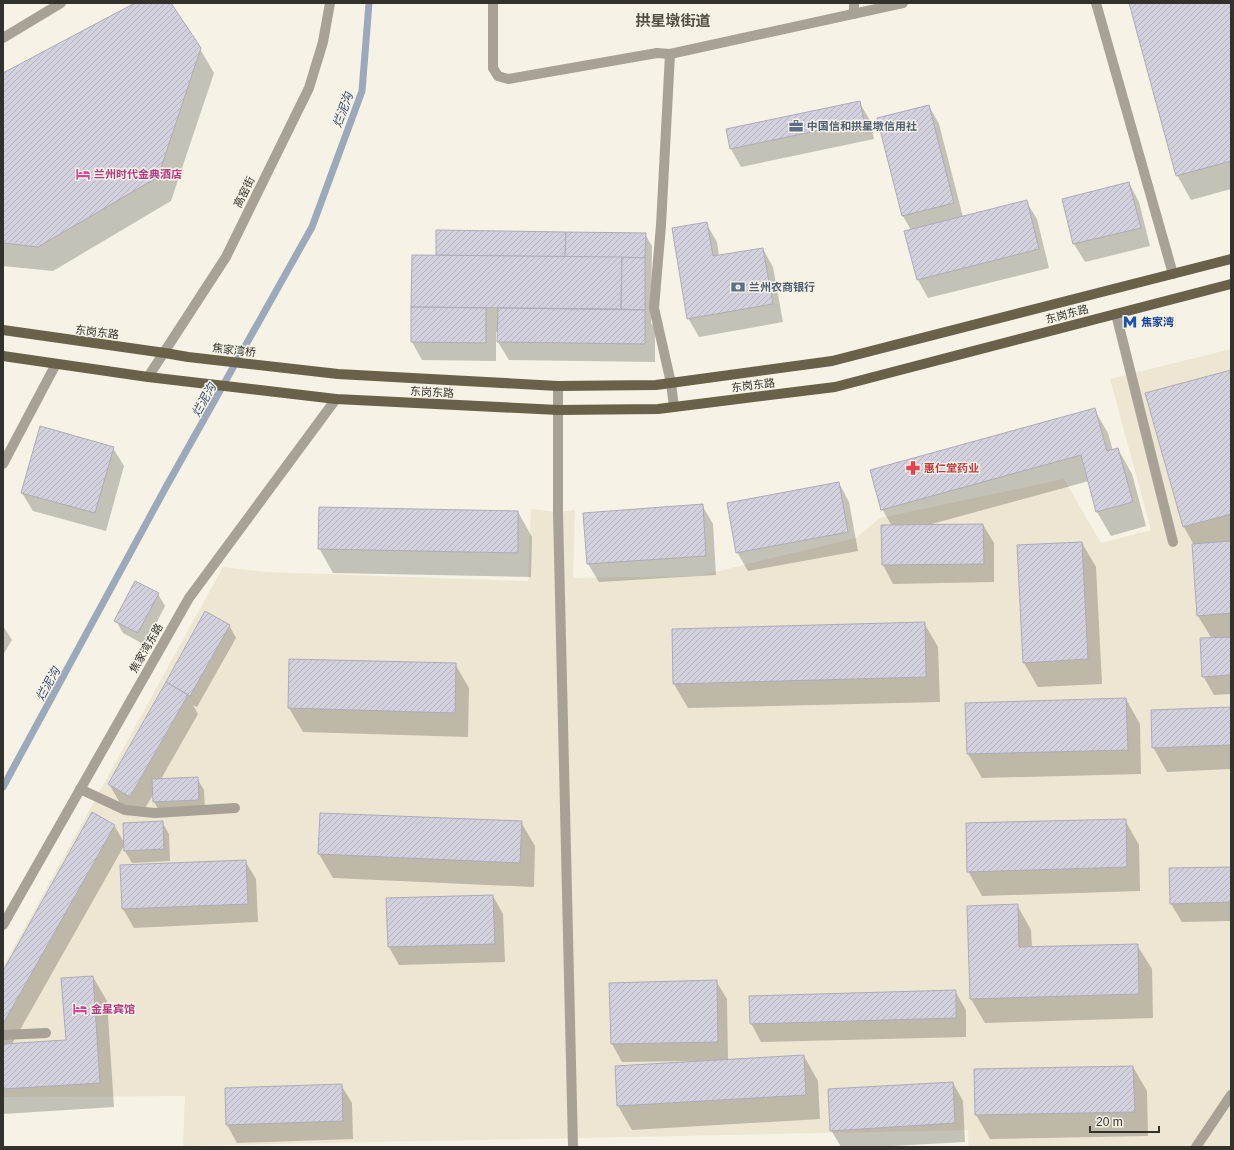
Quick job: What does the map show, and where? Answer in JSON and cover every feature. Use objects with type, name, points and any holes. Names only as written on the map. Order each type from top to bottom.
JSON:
[{"type":"main road","name":"东岗东路","points":[[276,368],[338,374],[558,386],[656,385],[832,361],[1231,259]]},
{"type":"main road","name":"东岗东路","points":[[148,377],[336,399],[558,410],[658,409],[835,387],[1231,284]]},
{"type":"main road","name":"东岗东路","points":[[3,330],[188,357]]},
{"type":"main road","points":[[3,356],[148,377]]},
{"type":"main road","name":"焦家湾桥","points":[[188,357],[276,368]]},
{"type":"street","points":[[3,38],[61,3]]},
{"type":"street","name":"高窑街","points":[[148,377],[226,257],[309,88],[323,42],[330,3]]},
{"type":"street","points":[[493,3],[493,68],[498,76],[508,79],[657,53],[670,54],[903,3]]},
{"type":"street","points":[[854,3],[854,14]]},
{"type":"street","points":[[1096,3],[1173,274]]},
{"type":"street","points":[[670,54],[661,225],[654,308],[671,383],[674,407]]},
{"type":"street","points":[[1116,314],[1172,542]]},
{"type":"street","points":[[3,464],[56,364]]},
{"type":"street","points":[[558,386],[558,512],[573,1147]]},
{"type":"street","name":"焦家湾东路","points":[[3,925],[189,598],[336,399]]},
{"type":"street","points":[[80,789],[125,810],[155,814],[234,808]]},
{"type":"street","points":[[3,1035],[46,1033]]},
{"type":"street","points":[[1196,1147],[1231,1095]]},
{"type":"shaded area","points":[[1231,349],[1231,1147],[969,1147],[968,1130],[183,1146],[185,1096],[3,1097],[3,967],[223,567],[264,572],[528,581],[531,509],[558,512],[575,510],[573,578],[698,576],[856,538],[880,518],[1064,479],[1101,543],[1151,530],[1110,379]]},
{"type":"building","points":[[135,3],[171,3],[201,48],[158,177],[38,247],[3,243],[3,73]]},
{"type":"building","points":[[1129,3],[1231,3],[1231,161],[1176,176]]},
{"type":"building","points":[[860,101],[864,121],[730,149],[726,129]]},
{"type":"building","points":[[929,105],[954,203],[902,216],[877,118]]},
{"type":"building","points":[[1129,182],[1141,228],[1073,244],[1062,199]]},
{"type":"building","points":[[1027,200],[1039,249],[917,280],[904,231]]},
{"type":"building","points":[[707,222],[713,256],[763,248],[773,304],[687,319],[672,228]]},
{"type":"building","points":[[436,230],[566,232],[565,257],[436,255]]},
{"type":"building","points":[[566,232],[646,233],[645,258],[565,257]]},
{"type":"building","points":[[412,255],[622,257],[621,309],[411,307]]},
{"type":"building","points":[[622,257],[645,258],[645,310],[621,309]]},
{"type":"building","points":[[411,307],[486,308],[486,343],[411,342]]},
{"type":"building","points":[[498,308],[645,310],[645,344],[497,342]]},
{"type":"building","points":[[1231,370],[1231,514],[1183,527],[1145,393]]},
{"type":"building","points":[[1095,408],[1107,451],[1118,448],[1133,502],[1096,512],[1081,455],[881,510],[870,470]]},
{"type":"building","points":[[40,426],[114,447],[95,513],[21,493]]},
{"type":"building","points":[[839,482],[848,532],[736,553],[727,503]]},
{"type":"building","points":[[703,504],[706,556],[587,564],[583,513]]},
{"type":"building","points":[[319,507],[518,511],[518,553],[318,549]]},
{"type":"building","points":[[983,524],[984,564],[882,565],[881,525]]},
{"type":"building","points":[[1231,541],[1231,613],[1197,616],[1192,544]]},
{"type":"building","points":[[1082,542],[1088,659],[1023,663],[1017,545]]},
{"type":"building","points":[[135,581],[159,593],[138,633],[114,621]]},
{"type":"building","points":[[205,611],[230,625],[190,696],[166,682]]},
{"type":"building","points":[[925,622],[926,677],[673,684],[672,629]]},
{"type":"building","points":[[1231,637],[1231,675],[1202,677],[1200,638]]},
{"type":"building","points":[[289,659],[456,663],[455,713],[288,708]]},
{"type":"building","points":[[166,682],[188,695],[130,797],[108,784]]},
{"type":"building","points":[[1126,698],[1128,750],[967,754],[965,703]]},
{"type":"building","points":[[1231,707],[1231,745],[1152,748],[1151,710]]},
{"type":"building","points":[[198,777],[199,800],[153,802],[152,779]]},
{"type":"building","points":[[92,812],[115,825],[3,1024],[3,971]]},
{"type":"building","points":[[320,813],[522,821],[520,863],[318,854]]},
{"type":"building","points":[[1126,819],[1127,867],[967,872],[966,823]]},
{"type":"building","points":[[163,821],[164,849],[124,851],[123,823]]},
{"type":"building","points":[[246,860],[248,904],[122,909],[120,865]]},
{"type":"building","points":[[1231,867],[1231,902],[1170,904],[1169,868]]},
{"type":"building","points":[[493,895],[495,944],[388,947],[386,898]]},
{"type":"building","points":[[1018,904],[1019,947],[1138,944],[1139,994],[970,999],[967,906]]},
{"type":"building","name":"金星宾馆","points":[[93,976],[100,1083],[3,1089],[3,1044],[66,1040],[61,978]]},
{"type":"building","points":[[717,980],[718,1042],[611,1044],[609,983]]},
{"type":"building","points":[[956,990],[956,1018],[750,1024],[749,996]]},
{"type":"building","points":[[804,1055],[806,1095],[617,1106],[615,1066]]},
{"type":"building","points":[[1133,1066],[1135,1112],[975,1115],[974,1069]]},
{"type":"building","points":[[953,1082],[955,1123],[830,1131],[828,1089]]},
{"type":"building","points":[[342,1084],[343,1121],[226,1125],[225,1088]]},
{"type":"waterway","name":"烂泥沟","points":[[3,787],[166,487],[312,227],[362,91],[369,3]]},
{"type":"place","name":"中国信和拱星墩信用社","points":[[796,126]]},
{"type":"place","name":"兰州时代金典酒店","points":[[83,174]]},
{"type":"place","name":"兰州农商银行","points":[[738,287]]},
{"type":"place","name":"焦家湾","points":[[1130,322]]},
{"type":"place","name":"惠仁堂药业","points":[[913,468]]},
{"type":"place","name":"金星宾馆","points":[[80,1009]]},
{"type":"district","name":"拱星墩街道","points":[[673,21]]}]
